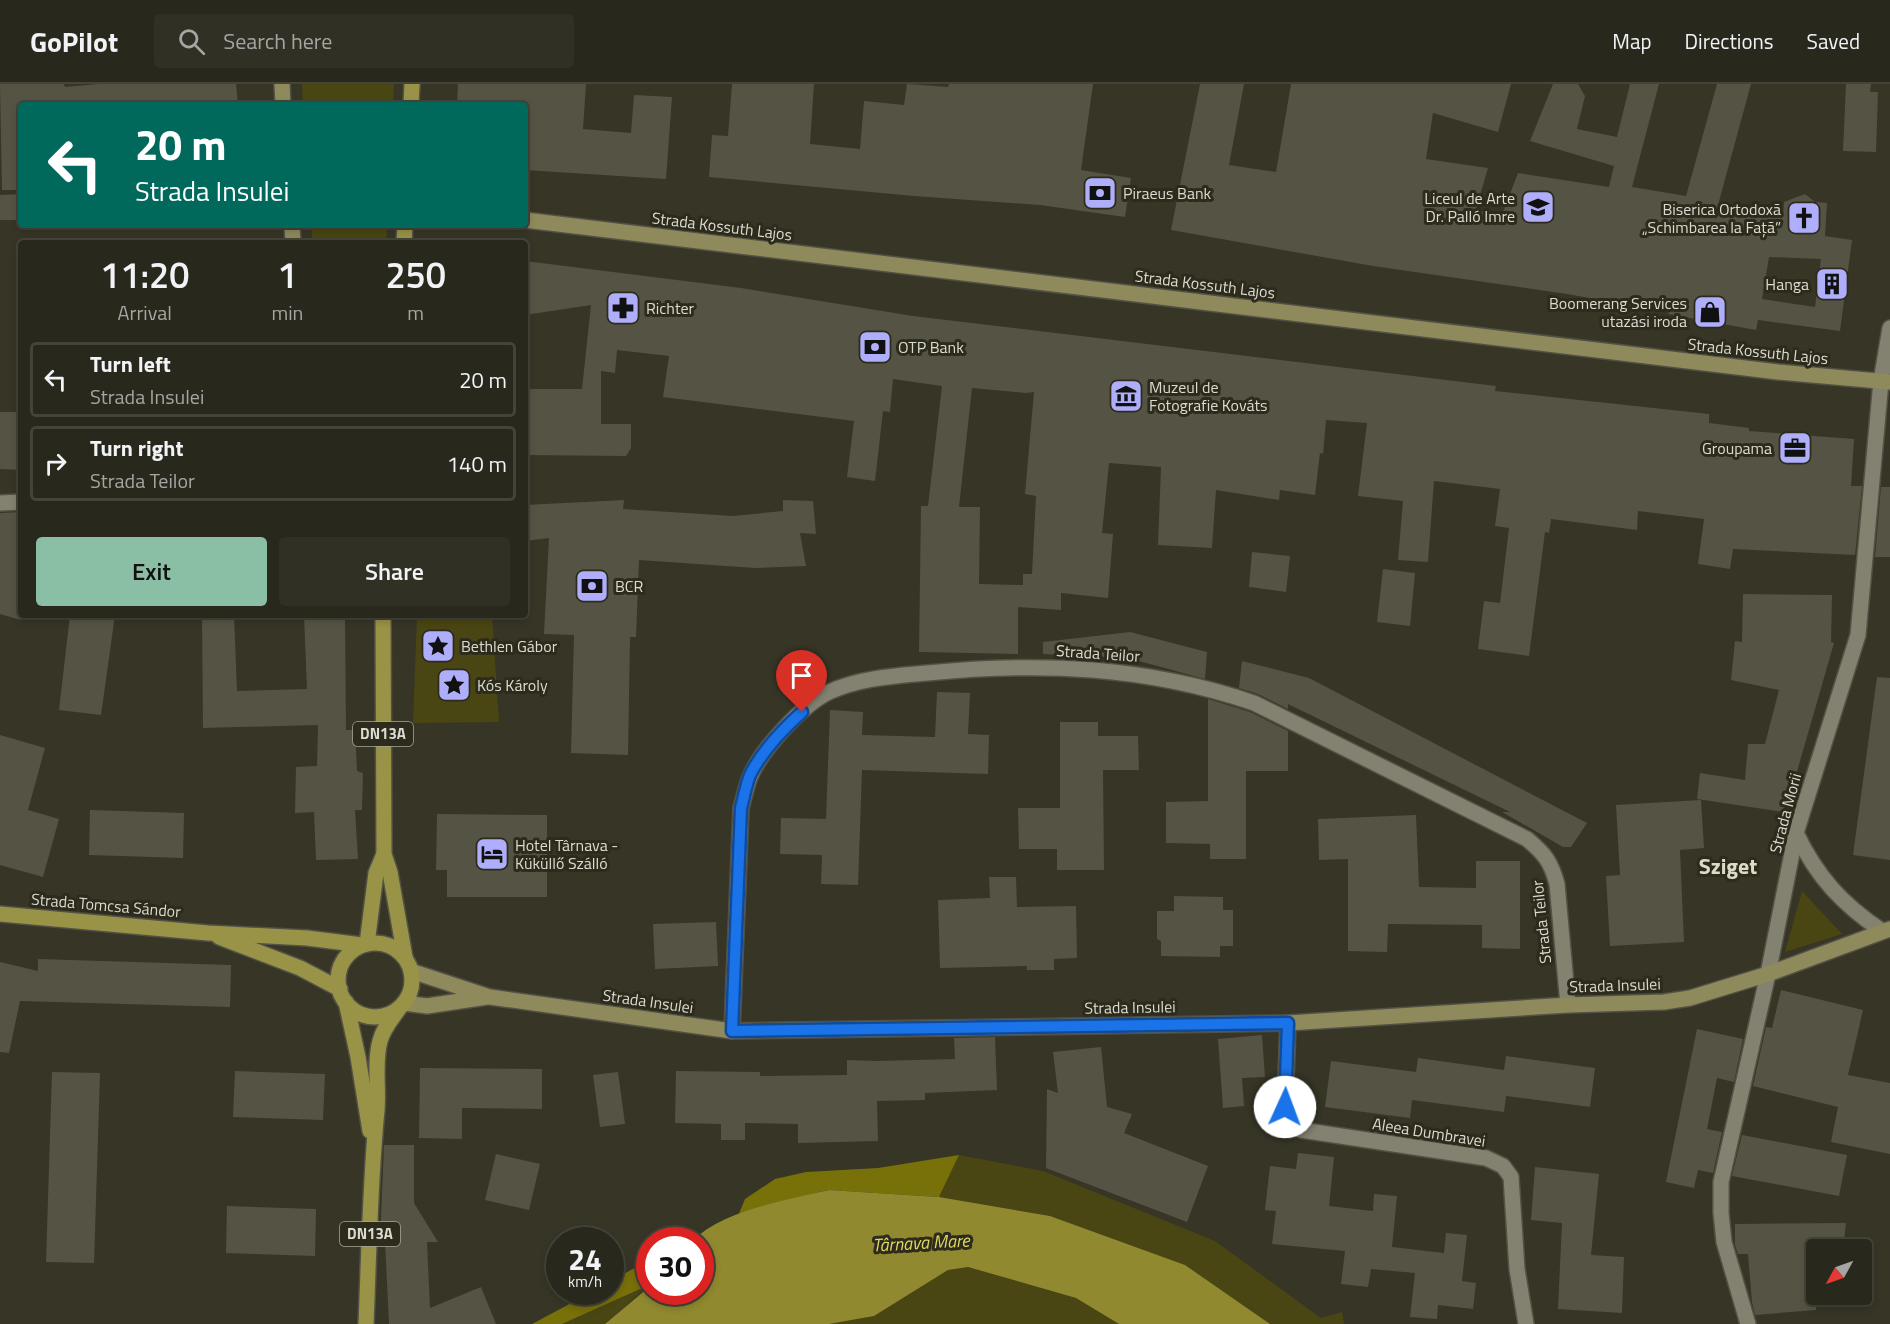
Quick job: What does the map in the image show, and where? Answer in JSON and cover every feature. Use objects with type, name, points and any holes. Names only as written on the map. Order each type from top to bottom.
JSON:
[{"type":"main road","points":[[282,84],[283,102]]},
{"type":"main road","points":[[411,102],[412,84]]},
{"type":"main road","name":"Strada Kossuth Lajos","points":[[528,220],[1778,372],[1885,381]]},
{"type":"main road","name":"DN13A","points":[[366,1324],[373,1143],[380,1043],[383,1032],[412,988],[390,872],[384,854],[383,618]]},
{"type":"main road","name":"DN13A","points":[[373,1143],[358,1057],[339,975],[343,962],[351,952],[365,944],[376,873],[384,854]]},
{"type":"main road","name":"Strada Tomcsa Sándor","points":[[0,914],[208,933]]},
{"type":"main road","name":"Strada Insulei","points":[[408,964],[490,997],[732,1031],[1288,1023],[1568,1005],[1664,1002],[1690,998],[1768,974],[1886,930]]},
{"type":"main road","points":[[208,933],[307,938],[365,944],[381,943],[394,948],[408,964]]},
{"type":"main road","points":[[208,933],[300,968],[343,995],[357,1012],[370,1016],[385,1016],[401,1006]]},
{"type":"main road","name":"Strada Insulei","points":[[401,1006],[427,1006],[490,997]]},
{"type":"street","name":"Strada Morii","points":[[1748,1324],[1724,1242],[1721,1182],[1768,974],[1796,833],[1858,635],[1890,328]]},
{"type":"street","points":[[0,503],[18,502]]},
{"type":"street","name":"Strada Teilor","points":[[732,1031],[741,808],[750,776],[769,746],[785,727],[818,698],[830,692],[871,679],[983,668],[1073,668],[1128,673],[1218,690],[1254,702],[1527,839],[1542,851],[1552,865],[1557,884],[1568,1005]]},
{"type":"street","points":[[1796,833],[1807,856],[1823,880],[1862,918],[1886,930]]},
{"type":"street","name":"Aleea Dumbravei","points":[[1288,1023],[1285,1107],[1288,1119],[1301,1130],[1486,1158],[1503,1166],[1511,1177],[1517,1269],[1526,1324]]},
{"type":"shaded area","points":[[302,84],[394,84],[393,102],[303,102]]},
{"type":"shaded area","points":[[311,228],[387,228],[386,240],[313,240]]},
{"type":"shaded area","points":[[417,618],[492,618],[499,722],[413,723]]},
{"type":"shaded area","points":[[1802,891],[1842,934],[1785,952]]},
{"type":"shaded area","points":[[959,1155],[1043,1171],[1215,1241],[1321,1318],[1342,1312],[1344,1324],[1270,1324],[1185,1265],[1050,1216],[939,1197]]},
{"type":"shaded area","points":[[959,1155],[939,1197],[828,1190],[763,1206],[738,1216],[745,1199],[775,1179],[806,1172],[878,1168]]},
{"type":"shaded area","points":[[636,1267],[636,1291],[624,1296],[624,1274]]},
{"type":"shaded area","points":[[968,1267],[1076,1298],[1119,1324],[829,1324],[874,1316],[948,1270]]},
{"type":"shaded area","points":[[636,1291],[636,1297],[605,1324],[562,1324],[604,1305],[624,1305],[624,1296]]},
{"type":"shaded area","points":[[568,1305],[604,1305],[562,1324],[532,1324]]},
{"type":"water","name":"Târnava Mare","points":[[829,1190],[939,1197],[1050,1216],[1185,1265],[1270,1324],[1119,1324],[1076,1298],[968,1267],[948,1270],[874,1316],[829,1324],[605,1324],[636,1298],[636,1305],[714,1305],[714,1227],[711,1227],[738,1214],[776,1202]]},
{"type":"building","points":[[0,84],[64,84],[65,87],[99,84],[236,84],[238,102],[18,102],[18,190],[2,190]]},
{"type":"building","points":[[458,84],[586,84],[583,129],[631,133],[634,95],[672,97],[666,179],[528,170],[528,102],[457,102]]},
{"type":"building","points":[[732,84],[814,84],[810,144],[860,149],[864,101],[904,105],[907,84],[948,87],[949,84],[1093,84],[1081,170],[1131,178],[1125,217],[1040,205],[709,177],[712,135],[728,136]]},
{"type":"building","points":[[1200,84],[1244,84],[1229,165],[1276,172],[1291,84],[1511,84],[1498,132],[1433,113],[1426,159],[1488,168],[1476,209],[1501,217],[1518,173],[1609,187],[1614,166],[1530,141],[1553,84],[1578,84],[1585,96],[1577,129],[1617,137],[1630,84],[1659,84],[1632,187],[1686,196],[1717,84],[1751,84],[1718,205],[1783,217],[1784,202],[1805,194],[1815,202],[1827,203],[1825,236],[1852,240],[1840,331],[1758,320],[1756,330],[1567,294],[1373,266],[1171,230]],"holes":[[[1769,257],[1821,259],[1815,307],[1762,299]]]},
{"type":"building","points":[[1846,84],[1871,84],[1870,92],[1878,92],[1876,152],[1843,151]]},
{"type":"building","points":[[18,194],[18,220],[0,220],[0,195]]},
{"type":"building","points":[[528,261],[741,288],[913,316],[1496,386],[1495,391],[1709,414],[1709,423],[1749,428],[1749,431],[1854,439],[1851,486],[1862,486],[1855,555],[1733,549],[1730,569],[1698,564],[1704,519],[1638,511],[1637,530],[1551,519],[1549,533],[1545,532],[1529,656],[1478,649],[1484,601],[1500,603],[1509,528],[1495,526],[1500,489],[1434,481],[1428,562],[1398,560],[1403,501],[1358,496],[1367,423],[1326,420],[1323,454],[1320,453],[1315,495],[1280,490],[1279,500],[1216,490],[1212,548],[1158,545],[1161,467],[1109,463],[1102,533],[1113,534],[1108,598],[1061,593],[1061,610],[1018,607],[1018,654],[919,652],[921,506],[928,506],[942,386],[893,379],[890,412],[883,411],[875,481],[847,477],[854,421],[663,397],[669,356],[617,350],[615,373],[601,371],[601,424],[631,424],[631,448],[626,456],[528,455],[528,389],[582,389],[591,305],[528,315]],"holes":[[[972,388],[1034,392],[1025,494],[1036,496],[1032,574],[1023,574],[1023,585],[979,584],[980,507],[959,507]]]},
{"type":"building","points":[[0,412],[18,412],[18,470],[0,469]]},
{"type":"building","points":[[1881,487],[1890,487],[1890,557],[1875,557]]},
{"type":"building","points":[[624,500],[623,509],[733,516],[783,511],[783,500],[813,501],[816,534],[800,533],[806,566],[755,568],[639,560],[636,637],[630,637],[628,755],[571,753],[574,635],[544,634],[549,538],[528,541],[528,505]]},
{"type":"building","points":[[18,512],[18,618],[21,620],[0,614],[0,513]]},
{"type":"building","points":[[1252,552],[1290,556],[1286,592],[1249,587]]},
{"type":"building","points":[[1383,569],[1415,573],[1410,626],[1377,622]]},
{"type":"building","points":[[1743,594],[1832,595],[1831,642],[1834,643],[1794,782],[1789,781],[1784,812],[1697,799],[1700,773],[1745,780],[1748,744],[1765,744],[1779,690],[1731,680],[1735,641],[1742,642]]},
{"type":"building","points":[[70,618],[115,618],[101,715],[59,710]]},
{"type":"building","points":[[202,618],[234,618],[237,691],[307,689],[304,618],[345,618],[346,730],[355,730],[357,771],[363,773],[362,810],[355,810],[358,859],[316,860],[314,812],[295,813],[296,767],[317,766],[318,725],[203,728]]},
{"type":"building","points":[[1130,632],[1207,652],[1205,679],[1128,658],[1043,654],[1043,642]]},
{"type":"building","points":[[1242,661],[1309,678],[1587,823],[1571,847],[1563,847],[1502,812],[1510,812],[1288,704],[1288,709],[1258,694],[1239,688]]},
{"type":"building","points":[[1877,677],[1890,678],[1890,860],[1853,855]]},
{"type":"building","points":[[937,692],[970,693],[968,734],[989,735],[988,774],[862,770],[858,885],[821,884],[822,855],[780,854],[781,818],[826,819],[830,710],[863,712],[862,735],[935,737]]},
{"type":"building","points":[[1208,699],[1250,712],[1288,731],[1288,771],[1246,771],[1246,859],[1210,859],[1210,844],[1166,843],[1166,802],[1208,801]]},
{"type":"building","points":[[1060,722],[1098,722],[1098,736],[1138,736],[1139,770],[1103,770],[1104,870],[1057,870],[1057,849],[1019,849],[1018,808],[1060,808]]},
{"type":"building","points":[[0,735],[45,748],[28,810],[59,819],[43,877],[0,865]]},
{"type":"building","points":[[1701,800],[1704,848],[1680,850],[1684,942],[1610,946],[1606,876],[1620,875],[1616,805]]},
{"type":"building","points":[[90,810],[184,813],[183,858],[89,855]]},
{"type":"building","name":"Hotel Târnava - Küküllő Szálló","points":[[437,814],[547,815],[547,897],[447,897],[447,870],[436,870]]},
{"type":"building","points":[[1416,815],[1419,887],[1476,888],[1476,861],[1520,861],[1520,949],[1482,948],[1482,925],[1388,924],[1387,952],[1348,951],[1348,859],[1319,860],[1318,819]]},
{"type":"building","points":[[989,877],[1016,877],[1017,907],[1076,906],[1077,958],[1054,959],[1054,970],[1027,970],[1027,966],[940,968],[938,900],[990,898]]},
{"type":"building","points":[[1174,896],[1223,897],[1223,910],[1233,910],[1233,946],[1220,946],[1220,957],[1161,956],[1161,941],[1157,939],[1157,911],[1174,911]]},
{"type":"building","points":[[716,922],[718,966],[655,969],[653,924]]},
{"type":"building","points":[[38,959],[231,965],[230,1007],[20,1001],[9,1053],[0,1052],[0,962],[38,971]]},
{"type":"building","points":[[1781,990],[1863,1010],[1848,1075],[1890,1083],[1890,1154],[1831,1142],[1838,1107],[1753,1086],[1766,1027],[1772,1028]]},
{"type":"building","points":[[1697,1029],[1743,1039],[1734,1082],[1717,1078],[1707,1129],[1722,1132],[1713,1173],[1698,1170],[1694,1188],[1666,1182]]},
{"type":"building","points":[[1262,1035],[1265,1077],[1242,1078],[1244,1106],[1223,1108],[1218,1039]]},
{"type":"building","points":[[995,1037],[997,1090],[925,1093],[925,1100],[877,1101],[878,1141],[798,1143],[798,1124],[745,1123],[745,1140],[721,1140],[721,1124],[675,1123],[676,1071],[760,1072],[760,1076],[847,1075],[847,1060],[955,1059],[954,1038]]},
{"type":"building","points":[[1101,1047],[1107,1107],[1132,1114],[1124,1133],[1208,1166],[1187,1222],[1046,1168],[1047,1089],[1058,1093],[1053,1052]]},
{"type":"building","points":[[1506,1056],[1595,1068],[1590,1107],[1506,1096],[1504,1112],[1412,1100],[1410,1118],[1325,1107],[1331,1061],[1416,1072],[1418,1058],[1504,1070]]},
{"type":"building","points":[[420,1068],[542,1069],[542,1109],[462,1108],[462,1139],[419,1138]]},
{"type":"building","points":[[235,1071],[325,1074],[323,1120],[233,1117]]},
{"type":"building","points":[[52,1072],[100,1073],[94,1263],[46,1262]]},
{"type":"building","points":[[618,1072],[625,1124],[600,1127],[593,1075]]},
{"type":"building","points":[[1742,1135],[1847,1155],[1839,1196],[1732,1176]]},
{"type":"building","points":[[384,1145],[414,1145],[414,1203],[438,1242],[427,1242],[430,1308],[481,1287],[496,1324],[389,1324],[385,1242],[380,1242]]},
{"type":"building","points":[[1298,1153],[1334,1157],[1329,1206],[1373,1211],[1374,1194],[1397,1196],[1392,1247],[1444,1253],[1446,1233],[1467,1235],[1462,1281],[1476,1283],[1473,1309],[1438,1305],[1437,1319],[1410,1317],[1415,1273],[1371,1269],[1368,1287],[1341,1284],[1345,1251],[1272,1244],[1276,1211],[1265,1210],[1270,1166],[1296,1169]]},
{"type":"building","points":[[496,1154],[540,1164],[529,1210],[485,1200]]},
{"type":"building","points":[[1535,1167],[1599,1174],[1591,1255],[1624,1257],[1622,1313],[1558,1309],[1562,1223],[1531,1220]]},
{"type":"building","points":[[227,1206],[316,1209],[315,1256],[226,1253]]},
{"type":"building","points":[[1846,1223],[1844,1239],[1806,1239],[1806,1305],[1816,1305],[1816,1310],[1755,1315],[1748,1254],[1738,1254],[1735,1245],[1735,1224]]},
{"type":"place","name":"Piraeus Bank","points":[[1100,193]]},
{"type":"place","name":"Liceul de Arte Dr. Palló Imre","points":[[1538,207]]},
{"type":"place","name":"Biserica Ortodoxă „Schimbarea la Față”","points":[[1804,218]]},
{"type":"place","name":"Hanga","points":[[1832,284]]},
{"type":"place","name":"Richter","points":[[623,308]]},
{"type":"place","name":"Boomerang Services utazási iroda","points":[[1710,312]]},
{"type":"place","name":"OTP Bank","points":[[875,347]]},
{"type":"place","name":"Muzeul de Fotografie Kováts","points":[[1126,396]]},
{"type":"place","name":"Groupama","points":[[1795,448]]},
{"type":"place","name":"BCR","points":[[592,586]]},
{"type":"place","name":"Bethlen Gábor","points":[[438,646]]},
{"type":"place","name":"Kós Károly","points":[[454,685]]},
{"type":"place","name":"Hotel Târnava - Küküllő Szálló","points":[[492,854]]},
{"type":"district","name":"Sziget","points":[[1728,866]]},
{"type":"route","points":[[802,712],[769,746],[750,776],[741,808],[732,1031],[1288,1023],[1285,1107]]}]
